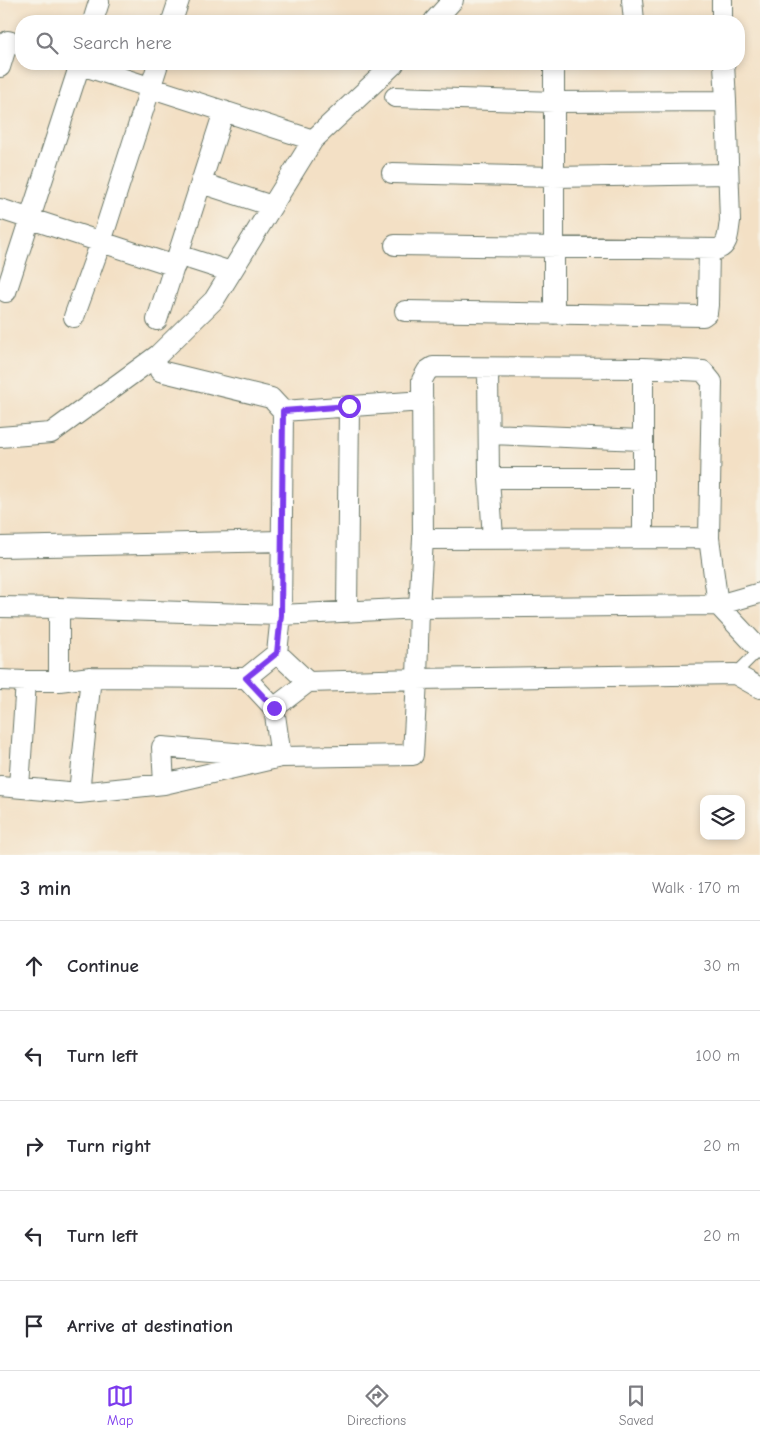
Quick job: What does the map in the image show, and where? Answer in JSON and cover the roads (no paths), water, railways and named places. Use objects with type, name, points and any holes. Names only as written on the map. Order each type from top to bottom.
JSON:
[{"type":"street","points":[[174,15],[179,0]]},
{"type":"street","points":[[439,15],[453,0]]},
{"type":"street","points":[[632,0],[633,15]]},
{"type":"street","points":[[722,0],[722,15]]},
{"type":"street","points":[[95,15],[99,2]]},
{"type":"street","points":[[0,67],[8,41],[15,43]]},
{"type":"street","points":[[6,292],[77,70]]},
{"type":"street","points":[[98,70],[313,140]]},
{"type":"street","points":[[74,317],[101,242],[156,70]]},
{"type":"street","points":[[0,437],[51,432],[158,355],[214,300],[313,140],[388,70]]},
{"type":"street","points":[[554,70],[554,314]]},
{"type":"street","points":[[395,244],[708,249],[724,247],[730,221],[724,70]]},
{"type":"street","points":[[395,98],[554,102],[726,101]]},
{"type":"street","points":[[157,320],[224,111]]},
{"type":"street","points":[[392,173],[554,176],[727,174]]},
{"type":"street","points":[[201,183],[272,206]]},
{"type":"street","points":[[0,209],[101,242],[231,272]]},
{"type":"street","points":[[405,311],[703,316],[707,313],[708,305],[708,249]]},
{"type":"street","points":[[164,784],[162,747],[281,757],[413,755],[423,539],[422,380],[427,371],[433,367],[643,368],[703,372],[712,382],[709,538],[718,605],[760,650]]},
{"type":"street","points":[[488,368],[489,478],[493,538]]},
{"type":"street","points":[[642,537],[643,368]]},
{"type":"street","points":[[0,680],[58,681],[91,677],[246,678],[277,653],[281,615],[283,411],[271,398],[160,371]]},
{"type":"street","points":[[283,411],[423,401]]},
{"type":"street","points":[[347,612],[349,406]]},
{"type":"street","points":[[490,434],[642,440]]},
{"type":"street","points":[[489,478],[642,478]]},
{"type":"street","points":[[423,539],[709,538]]},
{"type":"street","points":[[0,547],[282,541]]},
{"type":"street","points":[[0,607],[281,615],[419,608],[718,605],[760,593]]},
{"type":"street","points":[[58,608],[58,681]]},
{"type":"street","points":[[277,653],[308,682]]},
{"type":"street","points":[[274,708],[308,682],[735,674],[760,688]]},
{"type":"street","points":[[79,793],[91,677]]},
{"type":"street","points":[[246,678],[274,708],[281,757]]},
{"type":"street","points":[[26,681],[9,787],[79,793],[164,784],[281,757]]},
{"type":"lane","points":[[735,674],[760,650]]}]
